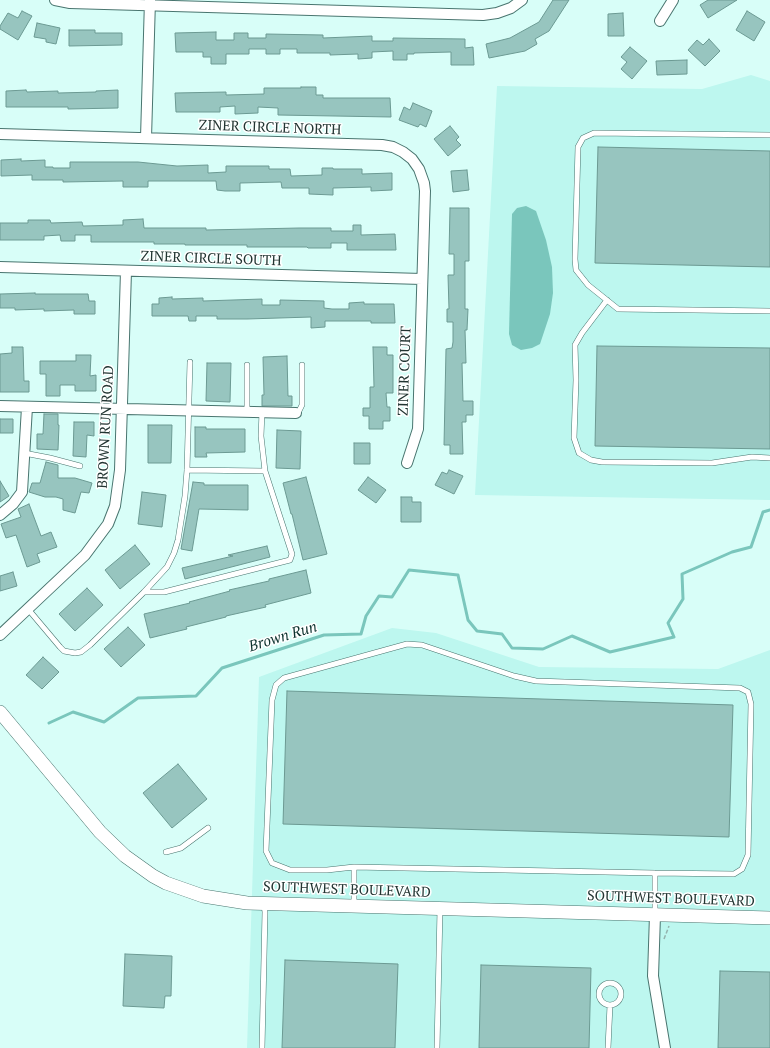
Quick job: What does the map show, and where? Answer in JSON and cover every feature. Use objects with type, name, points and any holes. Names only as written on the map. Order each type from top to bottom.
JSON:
[{"type":"street","points":[[55,0],[70,3],[150,3],[483,15],[498,13],[511,8],[522,0]]},
{"type":"street","points":[[660,21],[673,0]]},
{"type":"street","points":[[146,138],[150,3]]},
{"type":"street","name":"ZINER CIRCLE NORTH","points":[[0,134],[382,145],[393,147],[412,159],[419,169],[424,183],[422,279]]},
{"type":"street","name":"ZINER CIRCLE SOUTH","points":[[0,267],[422,279]]},
{"type":"street","name":"BROWN RUN ROAD","points":[[0,635],[85,555],[108,524],[115,506],[120,470],[126,271]]},
{"type":"street","name":"ZINER COURT","points":[[407,463],[418,429],[422,279]]},
{"type":"street","points":[[0,406],[296,413]]},
{"type":"street","points":[[0,515],[13,504],[22,492],[27,407]]},
{"type":"street","name":"SOUTHWEST BOULEVARD","points":[[0,712],[100,832],[131,860],[153,876],[166,883],[203,896],[247,903],[264,904],[770,918]]},
{"type":"street","points":[[655,915],[653,976],[665,1048]]},
{"type":"lane","points":[[770,135],[594,133],[584,138],[578,147],[575,259],[576,270],[588,285],[618,309],[770,311]]},
{"type":"lane","points":[[607,300],[582,333],[575,345],[576,380],[574,438],[579,453],[591,460],[602,462],[712,463],[752,457],[770,458]]},
{"type":"lane","points":[[28,609],[64,651],[75,653],[81,652],[144,592],[167,567],[174,553],[185,496],[190,362]]},
{"type":"lane","points":[[246,412],[247,365]]},
{"type":"lane","points":[[296,413],[302,405],[302,365]]},
{"type":"lane","points":[[144,592],[164,592],[290,560],[292,554],[265,471],[261,436],[262,412]]},
{"type":"lane","points":[[24,453],[80,466]]},
{"type":"lane","points":[[187,470],[265,471]]},
{"type":"lane","points":[[407,644],[422,645],[514,676],[536,681],[740,688],[748,692],[751,704],[748,855],[742,869],[734,874],[655,873],[354,867],[327,870],[290,870],[272,863],[266,851],[272,700],[276,685],[284,678],[407,644]]},
{"type":"lane","points":[[166,852],[182,848],[208,828]]},
{"type":"lane","points":[[354,867],[354,906]]},
{"type":"lane","points":[[655,873],[655,915]]},
{"type":"lane","points":[[262,1048],[264,904]]},
{"type":"lane","points":[[437,1048],[440,909]]},
{"type":"lane","points":[[613,983],[619,987],[621,993],[619,1000],[610,1005],[603,1002],[599,996],[599,992],[602,986],[613,983]]},
{"type":"lane","points":[[608,1048],[610,1005]]},
{"type":"path","points":[[664,940],[670,924]]},
{"type":"shaded area","points":[[751,75],[770,81],[770,500],[475,495],[497,86],[702,89]]},
{"type":"shaded area","points":[[526,206],[536,211],[546,240],[552,267],[553,293],[550,314],[540,344],[532,348],[521,350],[512,345],[509,334],[512,214],[517,208]]},
{"type":"shaded area","points":[[392,628],[436,633],[539,667],[718,669],[770,650],[770,1048],[247,1048],[259,677]]},
{"type":"building","points":[[553,0],[569,0],[549,31],[535,39],[537,44],[525,51],[489,58],[486,44],[510,38],[539,22]]},
{"type":"building","points":[[708,0],[737,0],[708,18],[700,5]]},
{"type":"building","points":[[22,11],[32,16],[18,40],[0,29],[0,26],[8,13],[18,18]]},
{"type":"building","points":[[747,11],[765,22],[754,41],[736,30]]},
{"type":"building","points":[[623,13],[624,36],[608,36],[608,14]]},
{"type":"building","points":[[37,23],[60,28],[56,44],[46,42],[46,39],[34,37]]},
{"type":"building","points":[[69,30],[95,30],[95,33],[122,33],[122,45],[69,46]]},
{"type":"building","points":[[216,32],[216,40],[234,40],[234,33],[248,33],[248,38],[266,38],[266,34],[323,35],[323,38],[372,36],[372,41],[393,41],[393,38],[465,39],[465,48],[473,47],[474,65],[451,65],[451,52],[414,53],[407,54],[407,60],[393,60],[393,51],[372,52],[372,58],[358,59],[358,54],[330,55],[330,53],[297,53],[297,49],[280,49],[280,54],[266,54],[266,49],[249,49],[249,54],[226,54],[226,64],[211,64],[211,57],[203,57],[203,52],[176,52],[175,33]]},
{"type":"building","points":[[709,39],[720,51],[705,66],[688,50],[697,40],[703,45]]},
{"type":"building","points":[[630,47],[647,61],[632,79],[621,69],[627,62],[621,57]]},
{"type":"building","points":[[687,60],[687,74],[657,75],[656,61]]},
{"type":"building","points":[[316,87],[316,95],[323,95],[323,98],[390,98],[391,117],[278,115],[278,108],[258,107],[258,113],[235,114],[235,106],[220,107],[220,112],[176,112],[175,93],[226,92],[226,95],[264,94],[264,88]]},
{"type":"building","points":[[26,90],[27,92],[58,91],[58,93],[118,90],[118,108],[68,109],[68,107],[6,107],[6,91]]},
{"type":"building","points":[[413,103],[432,111],[426,127],[420,124],[418,127],[399,120],[404,107],[410,110]]},
{"type":"building","points":[[450,126],[459,137],[456,140],[461,145],[448,156],[434,139]]},
{"type":"building","points":[[598,147],[770,151],[770,267],[595,263]]},
{"type":"building","points":[[21,159],[21,161],[45,160],[45,167],[53,168],[70,168],[70,162],[138,162],[177,166],[208,165],[208,173],[226,172],[226,166],[269,166],[269,169],[290,169],[291,176],[322,175],[322,168],[362,169],[362,174],[392,173],[392,190],[371,191],[371,187],[333,188],[333,195],[309,194],[309,188],[282,188],[281,182],[240,183],[240,191],[225,191],[217,190],[216,181],[148,181],[148,187],[123,187],[123,181],[63,182],[63,180],[32,180],[32,175],[1,176],[1,160]]},
{"type":"building","points":[[467,170],[469,190],[453,192],[451,171]]},
{"type":"building","points":[[450,208],[469,208],[469,261],[465,261],[465,309],[468,309],[467,330],[465,330],[466,363],[462,363],[463,401],[473,401],[473,415],[466,415],[466,422],[462,422],[463,454],[450,454],[450,445],[444,445],[446,349],[452,348],[453,342],[453,322],[447,322],[447,309],[449,309],[448,275],[454,275],[454,254],[449,254]]},
{"type":"building","points":[[143,219],[144,228],[206,228],[206,230],[331,228],[331,231],[353,231],[353,225],[361,225],[361,235],[395,234],[396,250],[347,250],[347,243],[331,243],[331,248],[308,248],[247,247],[247,245],[154,244],[154,242],[91,242],[91,235],[75,235],[75,241],[61,241],[60,235],[44,236],[44,240],[0,240],[0,223],[28,223],[28,220],[50,220],[51,223],[82,222],[83,226],[123,225],[123,220]]},
{"type":"building","points":[[0,294],[88,294],[89,301],[95,301],[95,314],[74,314],[74,310],[44,311],[44,309],[15,310],[15,308],[0,308]]},
{"type":"building","points":[[172,297],[172,299],[203,298],[203,301],[262,299],[262,305],[280,305],[280,300],[324,301],[324,308],[332,309],[349,309],[349,303],[364,302],[364,304],[394,304],[395,323],[371,323],[371,321],[325,321],[325,327],[311,328],[311,317],[217,319],[217,316],[196,316],[196,321],[189,321],[188,316],[152,316],[152,304],[159,304],[159,298]]},
{"type":"building","points":[[597,346],[770,348],[770,449],[595,446]]},
{"type":"building","points":[[12,347],[23,347],[24,381],[29,381],[29,392],[0,392],[0,354],[12,353]]},
{"type":"building","points":[[373,347],[387,347],[387,355],[393,355],[393,393],[386,393],[387,407],[390,407],[390,421],[383,421],[383,429],[369,429],[369,416],[363,416],[363,408],[370,408],[370,387],[374,387]]},
{"type":"building","points":[[76,355],[91,355],[90,376],[96,375],[96,391],[75,391],[75,385],[60,385],[60,396],[46,396],[46,374],[40,374],[40,361],[76,361]]},
{"type":"building","points":[[287,356],[288,396],[292,396],[292,406],[262,406],[262,395],[264,395],[263,357]]},
{"type":"building","points":[[207,363],[231,363],[230,402],[206,401]]},
{"type":"building","points":[[44,414],[58,414],[58,450],[37,449],[37,434],[43,434]]},
{"type":"building","points":[[0,419],[13,419],[13,433],[0,433]]},
{"type":"building","points":[[74,422],[94,422],[94,436],[87,435],[86,457],[73,456]]},
{"type":"building","points":[[148,425],[172,425],[171,463],[148,463]]},
{"type":"building","points":[[195,427],[206,427],[206,429],[245,429],[245,452],[206,453],[207,457],[195,457]]},
{"type":"building","points":[[277,430],[301,431],[300,469],[276,468]]},
{"type":"building","points":[[354,443],[370,443],[370,464],[354,464]]},
{"type":"building","points":[[46,462],[58,465],[58,478],[75,478],[92,483],[89,493],[81,492],[75,513],[63,510],[63,499],[56,497],[45,497],[29,492],[32,483],[40,483]]},
{"type":"building","points":[[449,470],[463,476],[454,494],[435,485],[442,472],[447,474]]},
{"type":"building","points":[[306,477],[327,554],[303,560],[283,483]]},
{"type":"building","points":[[368,477],[386,490],[376,503],[358,490]]},
{"type":"building","points":[[0,481],[9,496],[0,502]]},
{"type":"building","points":[[193,482],[204,483],[204,485],[248,485],[248,510],[199,509],[192,551],[181,549]]},
{"type":"building","points":[[142,492],[166,495],[162,527],[138,524]]},
{"type":"building","points":[[401,497],[412,497],[412,502],[421,502],[421,522],[401,522]]},
{"type":"building","points":[[29,504],[41,536],[51,532],[57,547],[37,554],[40,562],[27,567],[16,535],[6,538],[1,524],[21,517],[18,509]]},
{"type":"building","points":[[135,545],[150,564],[120,589],[105,570]]},
{"type":"building","points":[[267,546],[270,557],[185,579],[182,568]]},
{"type":"building","points":[[306,570],[311,593],[265,605],[266,607],[226,616],[186,627],[187,629],[150,638],[144,614],[190,603],[189,602],[230,591],[229,590],[269,581],[269,579]]},
{"type":"building","points":[[13,572],[17,586],[0,591],[0,576]]},
{"type":"building","points":[[87,588],[103,605],[75,631],[59,614]]},
{"type":"building","points":[[128,627],[145,645],[121,667],[104,649]]},
{"type":"building","points":[[43,657],[59,672],[42,689],[26,675]]},
{"type":"building","points":[[287,691],[733,705],[729,837],[283,824]]},
{"type":"building","points":[[178,764],[207,799],[172,828],[143,793]]},
{"type":"building","points":[[125,954],[172,956],[171,996],[165,996],[164,1008],[123,1006]]},
{"type":"building","points":[[285,960],[398,964],[395,1048],[282,1048]]},
{"type":"building","points":[[481,965],[591,968],[589,1048],[479,1048]]},
{"type":"building","points":[[720,971],[770,972],[770,1048],[718,1048]]},
{"type":"waterway","name":"Brown Run","points":[[49,723],[73,712],[104,722],[138,698],[196,696],[222,668],[324,635],[361,634],[366,616],[379,596],[392,597],[409,570],[458,575],[468,620],[477,631],[502,634],[512,648],[543,649],[572,636],[610,652],[674,637],[668,623],[683,599],[682,574],[732,552],[751,547],[763,512],[770,510]]}]
